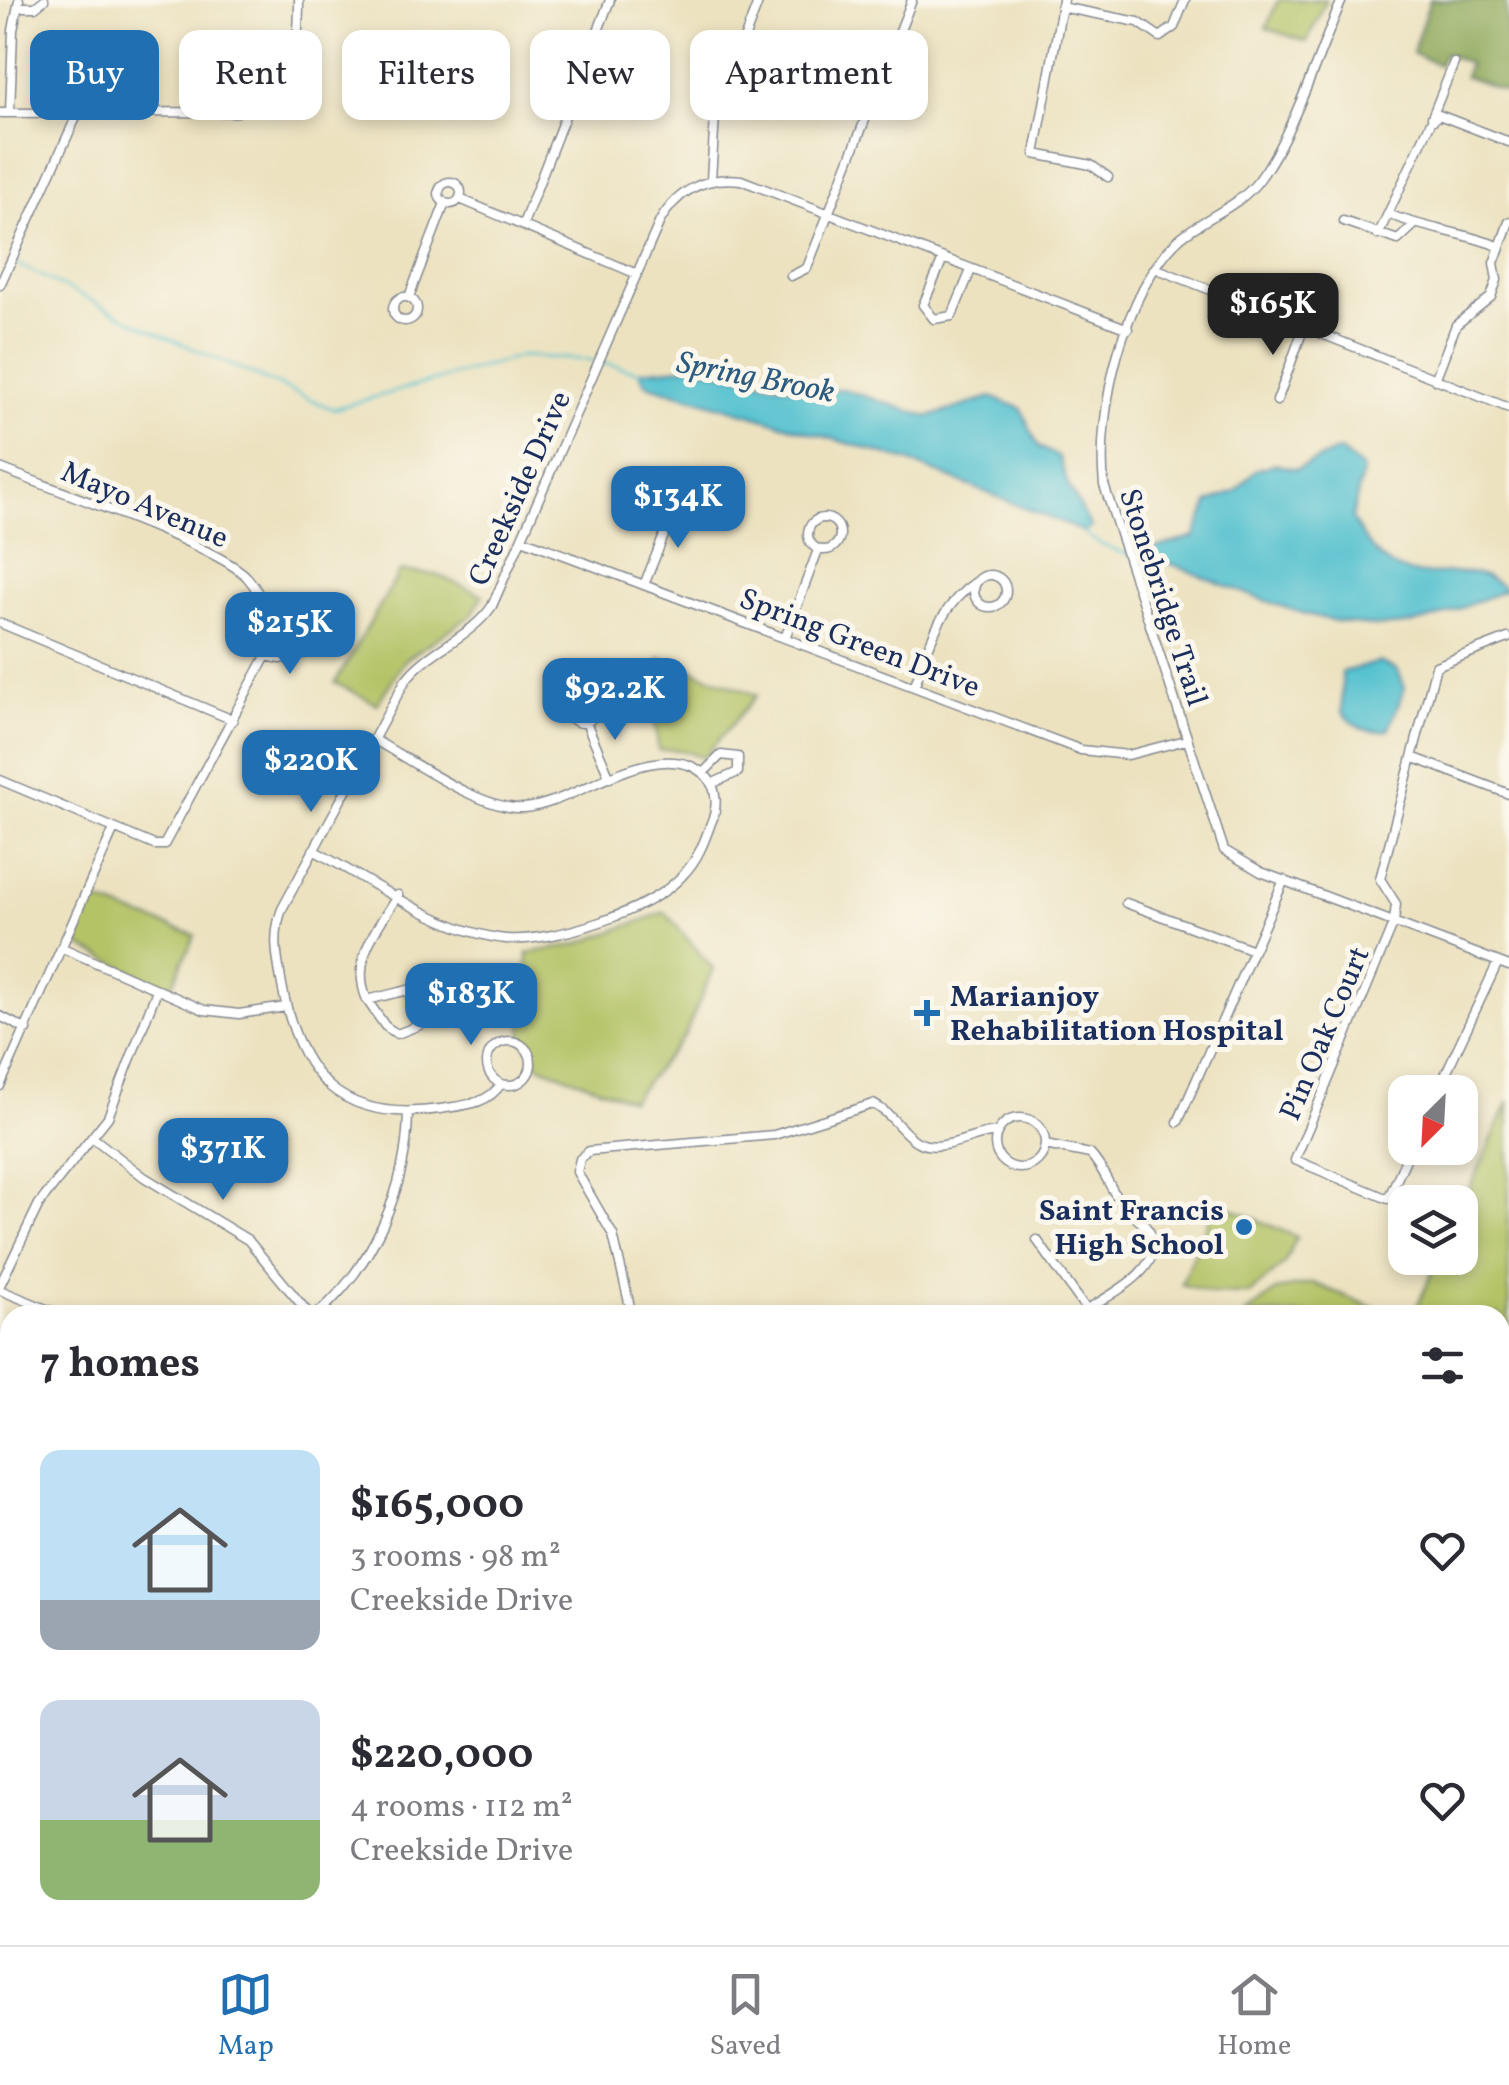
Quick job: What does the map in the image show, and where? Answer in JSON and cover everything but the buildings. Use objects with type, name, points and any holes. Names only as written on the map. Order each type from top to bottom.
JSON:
[{"type":"street","points":[[30,114],[5,113],[13,30],[20,4],[35,7],[44,0]]},
{"type":"street","points":[[159,116],[221,116],[248,108],[275,92],[297,56],[299,0]]},
{"type":"street","points":[[522,224],[610,0]]},
{"type":"street","points":[[759,0],[715,116],[711,179],[753,184],[1128,330]]},
{"type":"street","points":[[791,276],[808,268],[912,0]]},
{"type":"street","points":[[1108,177],[1092,166],[1035,154],[1062,4],[1138,22],[1160,36],[1174,27],[1185,0]]},
{"type":"street","name":"Stonebridge Trail","points":[[1342,0],[1263,174],[1237,202],[1180,239],[1155,268],[1110,378],[1101,431],[1104,485],[1125,559],[1224,850],[1284,880],[1509,966]]},
{"type":"street","points":[[1378,235],[1439,118],[1438,103],[1454,63]]},
{"type":"street","points":[[1438,103],[1439,118]]},
{"type":"street","points":[[1439,118],[1509,142]]},
{"type":"street","points":[[0,285],[75,120]]},
{"type":"street","name":"Creekside Drive","points":[[501,1084],[489,1072],[488,1055],[500,1043],[518,1042],[530,1054],[530,1071],[518,1084],[501,1084],[484,1101],[408,1113],[368,1108],[327,1086],[302,1056],[286,1008],[276,929],[409,675],[486,614],[666,212],[684,193],[711,179]]},
{"type":"street","points":[[409,297],[445,203],[439,192],[447,182],[459,186],[460,198],[454,204],[445,203]]},
{"type":"street","points":[[460,198],[637,274]]},
{"type":"street","points":[[1388,214],[1414,225],[1458,230],[1498,246]]},
{"type":"street","points":[[1344,221],[1398,240],[1414,225]]},
{"type":"street","points":[[1435,380],[1456,325],[1491,298],[1497,280],[1494,263],[1498,246],[1509,222]]},
{"type":"street","points":[[942,258],[924,305],[934,320],[952,316],[971,270]]},
{"type":"street","points":[[1155,268],[1509,408]]},
{"type":"street","points":[[1497,280],[1509,282]]},
{"type":"street","points":[[1277,401],[1304,327]]},
{"type":"street","name":"Mayo Avenue","points":[[0,468],[234,566],[265,605],[266,656]]},
{"type":"street","points":[[644,585],[677,503],[676,490],[685,480],[698,480],[708,489],[708,502],[699,511],[686,512],[677,503]]},
{"type":"street","points":[[829,519],[838,527],[839,540],[831,550],[818,550],[808,542],[808,529],[816,520],[829,519]]},
{"type":"street","name":"Spring Green Drive","points":[[522,538],[1093,753],[1128,756],[1186,740]]},
{"type":"street","points":[[785,638],[818,550]]},
{"type":"street","points":[[914,687],[942,612],[977,580],[988,574],[1000,578],[1007,588],[1004,601],[993,607],[980,604],[974,593],[977,580]]},
{"type":"street","points":[[0,624],[233,720]]},
{"type":"street","points":[[1394,922],[1396,904],[1380,879],[1436,666],[1508,638]]},
{"type":"street","points":[[0,780],[156,846],[167,842],[266,656],[280,660],[310,652]]},
{"type":"street","points":[[586,722],[610,778]]},
{"type":"street","points":[[314,850],[458,927],[492,937],[530,939],[572,931],[661,893],[681,878],[697,857],[714,816],[711,784],[703,774],[666,761],[545,804],[503,806],[373,739]]},
{"type":"street","points":[[703,774],[721,755],[738,758],[738,772],[711,784]]},
{"type":"street","points":[[1412,757],[1509,794]]},
{"type":"street","points":[[0,1086],[114,829]]},
{"type":"street","points":[[1178,1122],[1284,880]]},
{"type":"street","points":[[367,1000],[408,990],[420,1025],[397,1034],[385,1026],[367,1000],[360,984],[363,952],[398,895]]},
{"type":"street","points":[[1126,903],[1253,950]]},
{"type":"street","name":"Pin Oak Court","points":[[1394,922],[1295,1160],[1388,1199],[1404,1165]]},
{"type":"street","points":[[64,949],[216,1012],[286,1008]]},
{"type":"street","points":[[1445,1075],[1498,962]]},
{"type":"street","points":[[38,1305],[0,1288],[39,1204],[114,1104],[156,990]]},
{"type":"street","points":[[0,1016],[27,1030]]},
{"type":"street","points":[[630,1305],[613,1236],[577,1172],[580,1160],[589,1151],[774,1134],[873,1104],[896,1118],[915,1140],[942,1147],[976,1134],[996,1132],[1014,1118],[1030,1120],[1042,1130],[1045,1146],[1038,1162],[1013,1168],[995,1150],[996,1132]]},
{"type":"street","points":[[324,1305],[350,1282],[368,1254],[405,1163],[408,1113]]},
{"type":"street","points":[[92,1137],[144,1177],[248,1240],[304,1305]]},
{"type":"street","points":[[1045,1146],[1090,1154],[1124,1208],[1151,1234],[1152,1260],[1096,1305]]},
{"type":"street","points":[[1037,1240],[1078,1305]]},
{"type":"green space","points":[[1278,0],[1326,0],[1307,42],[1266,28]]},
{"type":"green space","points":[[1430,0],[1506,0],[1509,93],[1464,76],[1469,64],[1444,53],[1439,65],[1412,53]]},
{"type":"green space","points":[[400,571],[437,575],[483,595],[472,615],[405,660],[377,704],[335,683]]},
{"type":"green space","points":[[660,658],[757,695],[703,758],[681,750],[658,750],[652,679]]},
{"type":"green space","points":[[93,900],[195,935],[170,990],[79,946],[77,935]]},
{"type":"green space","points":[[665,912],[713,969],[685,1035],[631,1100],[540,1066],[522,1038],[528,953],[576,945]]},
{"type":"green space","points":[[1509,1101],[1509,1305],[1418,1305],[1431,1275],[1478,1275],[1478,1185],[1471,1185]]},
{"type":"green space","points":[[1216,1202],[1297,1237],[1284,1264],[1249,1294],[1211,1293],[1181,1284]]},
{"type":"green space","points":[[1313,1283],[1367,1305],[1258,1305],[1277,1290]]},
{"type":"water","points":[[693,366],[808,391],[843,389],[929,417],[991,397],[1021,408],[1038,446],[1059,457],[1068,485],[1091,527],[1084,532],[908,461],[646,384],[639,371]]},
{"type":"water","points":[[1339,450],[1363,469],[1352,518],[1371,548],[1391,565],[1410,573],[1468,573],[1487,577],[1506,590],[1423,622],[1380,626],[1347,623],[1243,593],[1149,555],[1154,548],[1195,537],[1208,503],[1236,491],[1255,470],[1273,464],[1297,469]]},
{"type":"water","points":[[1379,662],[1398,670],[1405,688],[1388,730],[1374,731],[1357,725],[1342,712],[1342,672]]},
{"type":"waterway","name":"Spring Brook","points":[[15,263],[155,332],[333,409],[522,356],[589,360],[641,372]]},
{"type":"waterway","name":"Spring Brook","points":[[1084,532],[1114,550],[1149,556]]},
{"type":"place","name":"Marianjoy Rehabilitation Hospital","points":[[927,1013]]},
{"type":"place","name":"Saint Francis High School","points":[[1244,1227]]}]
